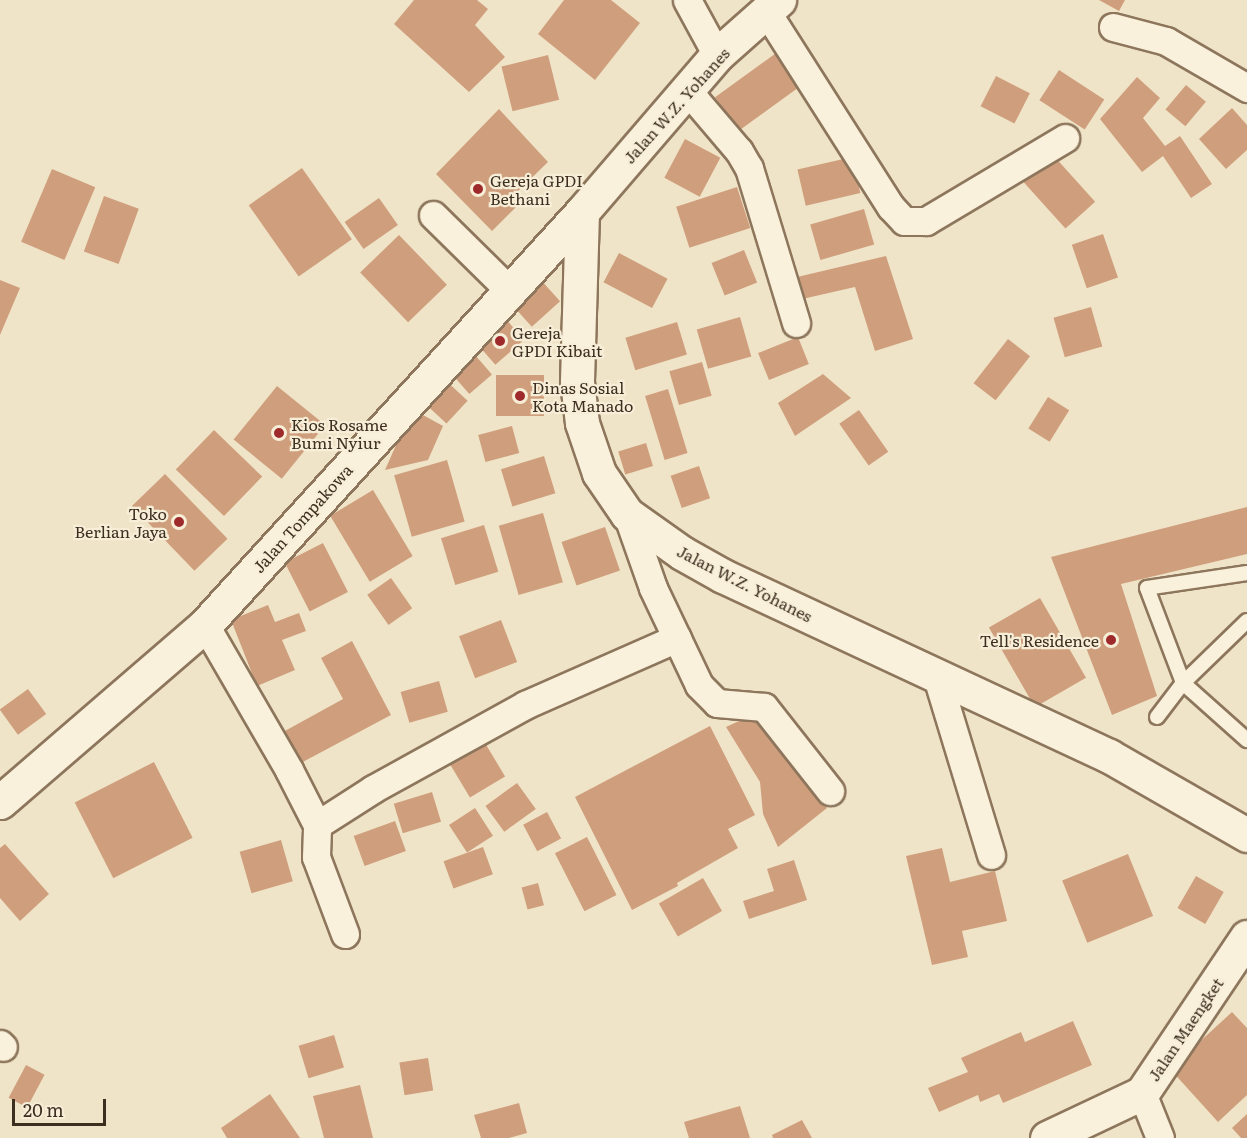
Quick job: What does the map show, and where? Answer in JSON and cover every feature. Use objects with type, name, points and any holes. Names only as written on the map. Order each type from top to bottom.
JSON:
[{"type":"street","points":[[687,0],[717,56]]},
{"type":"street","points":[[772,6],[891,207],[904,221],[926,221],[1065,138]]},
{"type":"street","name":"Jalan W.Z. Yohanes","points":[[772,6],[717,56],[582,212],[577,382],[582,423],[599,473],[627,514],[682,554],[723,576],[1109,756],[1247,835]]},
{"type":"street","points":[[1113,27],[1166,41],[1247,88]]},
{"type":"street","points":[[687,90],[745,159],[796,323]]},
{"type":"street","name":"Jalan Tompakowa","points":[[0,802],[205,625],[582,212]]},
{"type":"street","points":[[434,215],[509,290]]},
{"type":"street","points":[[627,514],[653,588],[707,696],[728,706],[748,703],[764,707],[830,791]]},
{"type":"street","points":[[205,625],[289,770],[316,825],[316,857],[345,934]]},
{"type":"street","points":[[316,825],[373,789],[525,705],[676,638]]},
{"type":"street","points":[[937,677],[991,855]]},
{"type":"street","name":"Jalan Maengket","points":[[1047,1138],[1142,1093],[1247,937]]},
{"type":"street","points":[[1142,1093],[1161,1138]]},
{"type":"lane","points":[[1247,573],[1147,588],[1183,683],[1247,740]]},
{"type":"lane","points":[[1157,717],[1183,683],[1247,621]]},
{"type":"building","points":[[414,0],[477,0],[488,9],[475,25],[505,57],[469,92],[394,24]]},
{"type":"building","points":[[564,0],[611,0],[640,23],[595,80],[538,34]]},
{"type":"building","points":[[1099,0],[1125,0],[1119,11]]},
{"type":"building","points":[[783,48],[807,81],[739,131],[715,97]]},
{"type":"building","points":[[548,55],[559,100],[513,111],[501,67]]},
{"type":"building","points":[[1059,70],[1104,99],[1085,130],[1039,100]]},
{"type":"building","points":[[996,76],[1030,93],[1014,124],[981,106]]},
{"type":"building","points":[[1137,77],[1160,98],[1143,118],[1165,146],[1180,136],[1212,184],[1191,198],[1163,156],[1142,172],[1100,119]]},
{"type":"building","points":[[1186,85],[1206,102],[1185,126],[1165,110]]},
{"type":"building","points":[[1232,108],[1247,125],[1247,150],[1226,169],[1199,139]]},
{"type":"building","points":[[499,109],[548,162],[512,197],[519,204],[492,231],[436,174]]},
{"type":"building","points":[[685,139],[720,158],[700,197],[664,178]]},
{"type":"building","points":[[1053,155],[1095,202],[1065,229],[1023,182]]},
{"type":"building","points":[[852,157],[860,193],[806,206],[797,170]]},
{"type":"building","points":[[302,168],[352,239],[299,277],[249,205]]},
{"type":"building","points":[[52,169],[95,187],[64,260],[21,242]]},
{"type":"building","points":[[737,187],[750,228],[689,248],[676,207]]},
{"type":"building","points":[[104,196],[139,209],[119,264],[84,251]]},
{"type":"building","points":[[379,198],[398,225],[364,249],[345,222]]},
{"type":"building","points":[[864,209],[874,245],[820,260],[810,224]]},
{"type":"building","points":[[1103,234],[1118,277],[1087,288],[1072,245]]},
{"type":"building","points":[[399,235],[447,285],[408,322],[360,273]]},
{"type":"building","points":[[744,250],[757,282],[725,296],[712,263]]},
{"type":"building","points":[[619,253],[668,279],[652,308],[604,282]]},
{"type":"building","points":[[886,256],[913,339],[875,351],[855,287],[798,300],[793,278]]},
{"type":"building","points":[[540,279],[560,301],[532,327],[512,304]]},
{"type":"building","points":[[0,280],[20,288],[0,335]]},
{"type":"building","points":[[1091,307],[1102,346],[1065,357],[1054,318]]},
{"type":"building","points":[[740,317],[751,356],[708,369],[697,329]]},
{"type":"building","name":"Gereja GPDI Kibait","points":[[505,318],[524,340],[495,365],[476,343]]},
{"type":"building","points":[[677,322],[687,355],[635,370],[625,338]]},
{"type":"building","points":[[798,337],[809,364],[769,380],[758,353]]},
{"type":"building","points":[[1008,339],[1030,356],[996,400],[974,383]]},
{"type":"building","points":[[469,348],[492,374],[469,394],[446,368]]},
{"type":"building","points":[[702,362],[712,396],[679,405],[669,371]]},
{"type":"building","points":[[823,374],[851,398],[795,436],[778,403]]},
{"type":"building","name":"Dinas Sosial Kota Manado","points":[[496,375],[544,375],[544,416],[496,416]]},
{"type":"building","points":[[442,377],[468,401],[446,424],[421,400]]},
{"type":"building","name":"Kios Rosame Bumi Nyiur","points":[[277,386],[325,425],[282,479],[234,440]]},
{"type":"building","points":[[668,389],[688,453],[665,460],[645,396]]},
{"type":"building","points":[[1048,397],[1069,410],[1050,442],[1028,428]]},
{"type":"building","points":[[412,409],[443,426],[428,460],[385,470]]},
{"type":"building","points":[[859,410],[888,452],[869,466],[839,424]]},
{"type":"building","points":[[512,426],[519,453],[485,462],[478,435]]},
{"type":"building","points":[[214,430],[262,477],[224,516],[176,470]]},
{"type":"building","points":[[646,443],[653,466],[625,474],[618,451]]},
{"type":"building","points":[[544,456],[555,493],[512,506],[501,469]]},
{"type":"building","points":[[447,460],[465,522],[412,537],[394,475]]},
{"type":"building","points":[[699,466],[710,498],[682,508],[671,476]]},
{"type":"building","name":"Toko Berlian Jaya","points":[[165,474],[228,539],[194,571],[132,506]]},
{"type":"building","points":[[373,490],[413,556],[370,582],[330,516]]},
{"type":"building","name":"Tell's Residence","points":[[1247,507],[1247,554],[1121,584],[1157,696],[1112,715],[1051,557]]},
{"type":"building","points":[[543,513],[563,582],[519,595],[499,526]]},
{"type":"building","points":[[484,525],[498,572],[455,585],[441,538]]},
{"type":"building","points":[[605,527],[620,570],[576,585],[562,542]]},
{"type":"building","points":[[323,543],[348,592],[310,612],[285,563]]},
{"type":"building","points":[[391,578],[412,608],[388,625],[367,595]]},
{"type":"building","points":[[1040,598],[1086,678],[1035,707],[989,628]]},
{"type":"building","points":[[268,605],[275,622],[299,613],[306,631],[282,640],[295,670],[257,686],[231,620]]},
{"type":"building","points":[[501,620],[517,662],[475,678],[459,636]]},
{"type":"building","points":[[352,641],[391,715],[299,764],[283,732],[343,699],[321,658]]},
{"type":"building","points":[[439,681],[448,712],[409,723],[401,692]]},
{"type":"building","points":[[28,689],[46,714],[18,735],[0,709]]},
{"type":"building","points":[[754,714],[827,808],[778,847],[763,814],[760,782],[726,727]]},
{"type":"building","points":[[710,726],[755,815],[728,829],[738,848],[677,883],[678,886],[632,910],[575,797]]},
{"type":"building","points":[[485,743],[505,776],[470,798],[450,764]]},
{"type":"building","points":[[154,762],[193,838],[113,878],[75,802]]},
{"type":"building","points":[[517,783],[536,809],[504,832],[485,806]]},
{"type":"building","points":[[432,792],[441,822],[403,833],[394,804]]},
{"type":"building","points":[[475,808],[493,836],[467,853],[449,825]]},
{"type":"building","points":[[547,812],[561,838],[537,851],[523,825]]},
{"type":"building","points":[[395,821],[406,851],[365,866],[354,836]]},
{"type":"building","points":[[587,837],[617,895],[584,911],[555,853]]},
{"type":"building","points":[[281,840],[293,881],[252,893],[240,852]]},
{"type":"building","points":[[5,844],[49,894],[20,921],[0,898],[0,848]]},
{"type":"building","points":[[483,847],[493,874],[453,889],[444,861]]},
{"type":"building","points":[[942,848],[950,882],[995,871],[1007,921],[962,931],[968,957],[932,965],[906,856]]},
{"type":"building","points":[[1128,854],[1153,916],[1087,943],[1062,881]]},
{"type":"building","points":[[794,860],[807,900],[749,919],[743,901],[774,891],[767,869]]},
{"type":"building","points":[[1196,876],[1224,892],[1205,924],[1178,908]]},
{"type":"building","points":[[703,878],[722,911],[678,936],[659,904]]},
{"type":"building","points":[[538,883],[544,905],[528,910],[522,887]]},
{"type":"building","points":[[1232,1012],[1247,1028],[1247,1095],[1218,1122],[1170,1069]]},
{"type":"building","points":[[1073,1021],[1092,1065],[1003,1103],[999,1094],[980,1102],[978,1095],[939,1112],[928,1088],[968,1072],[961,1058],[1021,1032],[1025,1042]]},
{"type":"building","points":[[334,1035],[344,1068],[309,1078],[299,1046]]},
{"type":"building","points":[[428,1058],[433,1091],[405,1095],[399,1063]]},
{"type":"building","points":[[26,1065],[45,1075],[27,1108],[9,1098]]},
{"type":"building","points":[[360,1085],[373,1138],[324,1138],[313,1096]]},
{"type":"building","points":[[270,1094],[300,1138],[227,1138],[221,1128]]},
{"type":"building","points":[[519,1103],[527,1133],[509,1138],[481,1138],[474,1115]]},
{"type":"building","points":[[740,1106],[750,1138],[689,1138],[684,1122]]},
{"type":"building","points":[[1247,1114],[1247,1138],[1241,1138],[1232,1128]]},
{"type":"building","points":[[802,1120],[812,1138],[773,1138],[772,1135]]},
{"type":"place","name":"Gereja GPDI Bethani","points":[[478,189]]},
{"type":"place","name":"Gereja GPDI Kibait","points":[[500,341]]},
{"type":"place","name":"Dinas Sosial Kota Manado","points":[[520,396]]},
{"type":"place","name":"Kios Rosame Bumi Nyiur","points":[[279,433]]},
{"type":"place","name":"Toko Berlian Jaya","points":[[179,522]]},
{"type":"place","name":"Tell's Residence","points":[[1111,640]]}]
